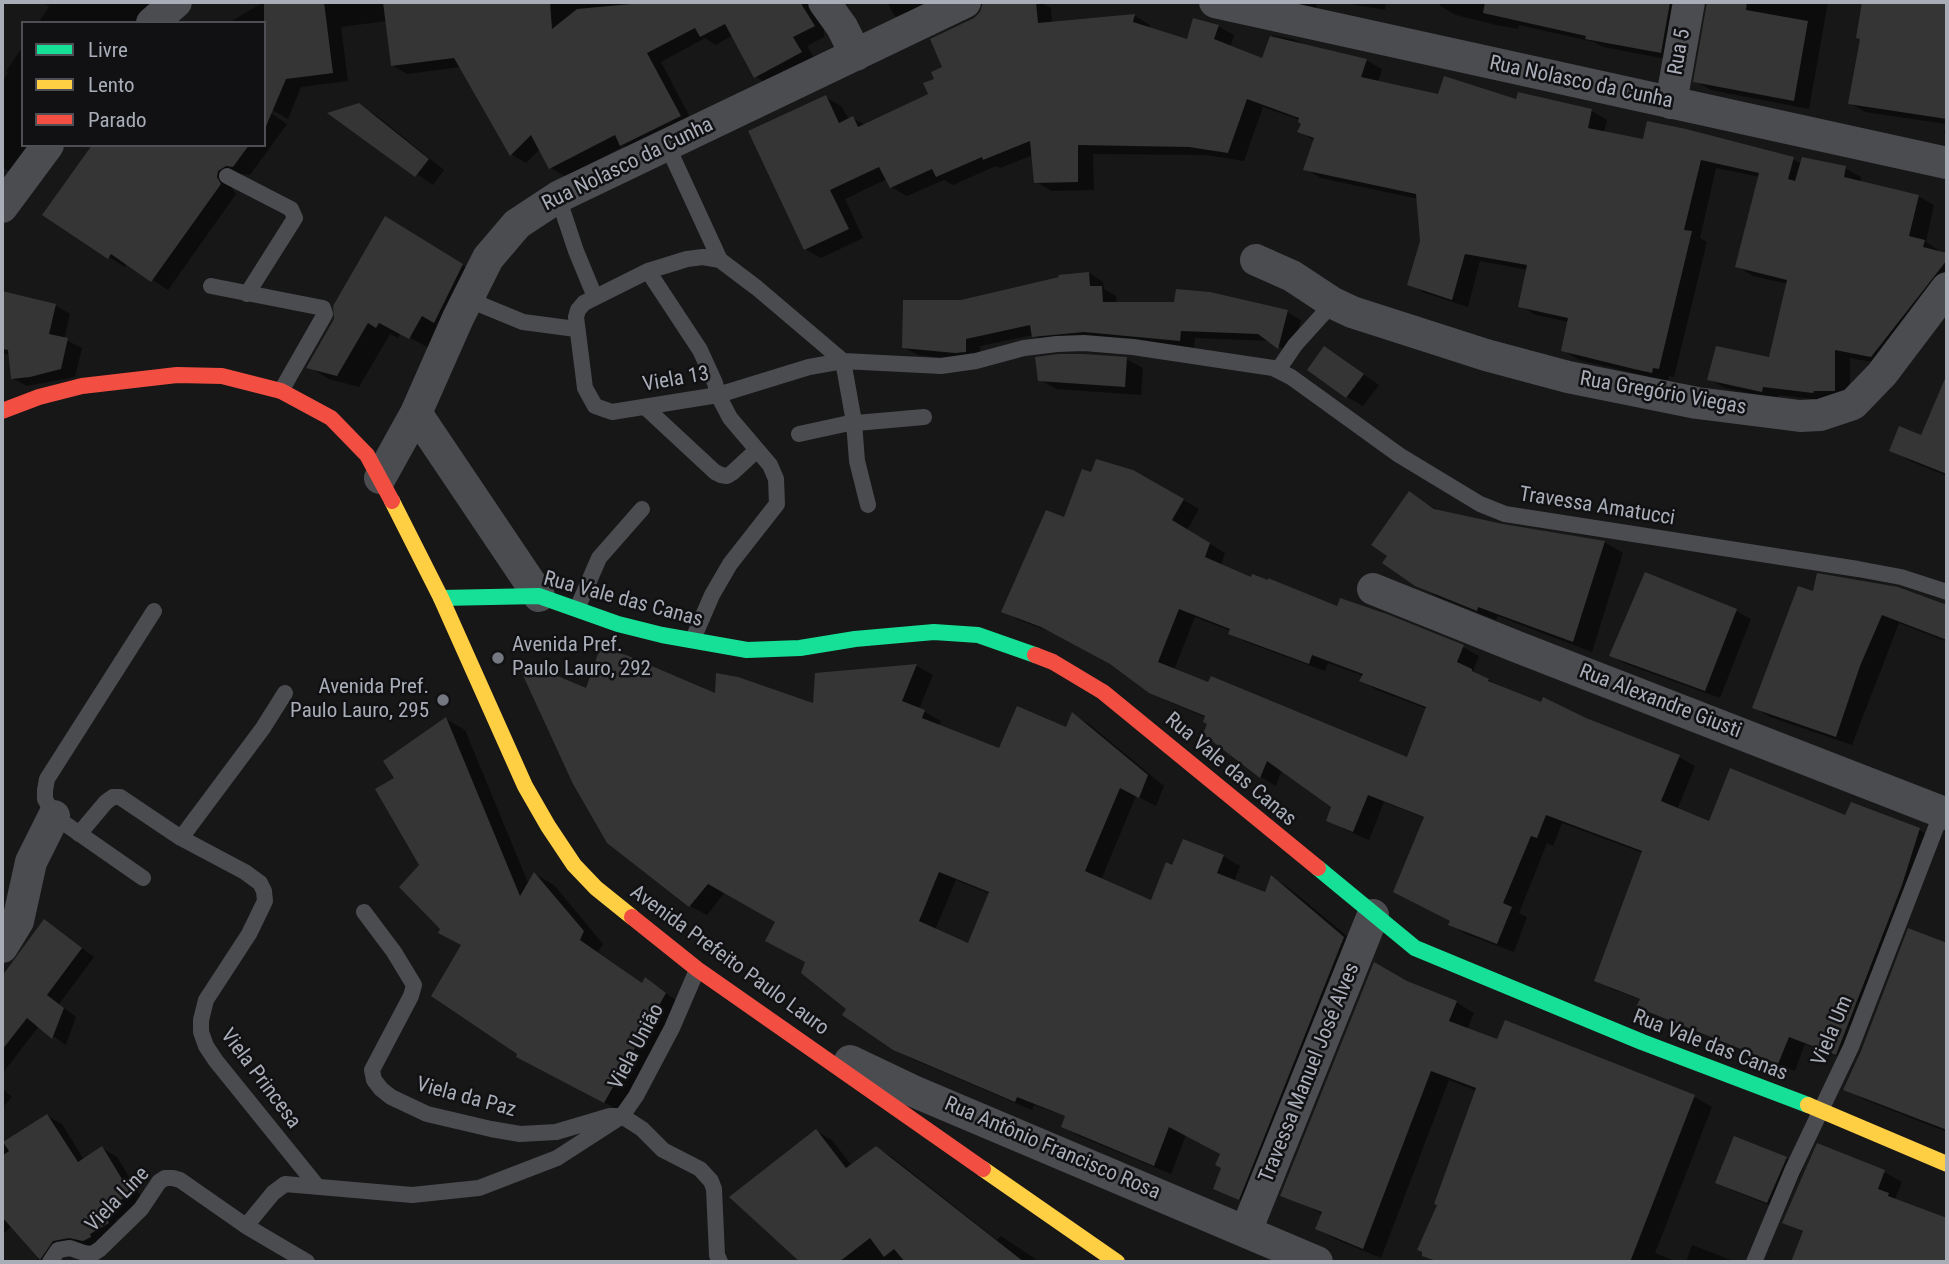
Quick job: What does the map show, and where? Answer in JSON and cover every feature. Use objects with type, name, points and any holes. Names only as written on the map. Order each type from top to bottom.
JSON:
[{"type":"street","points":[[154,21],[176,2]]},
{"type":"street","points":[[824,2],[842,27],[856,55]]},
{"type":"street","name":"Rua Nolasco da Cunha","points":[[380,478],[416,413],[488,258],[517,224],[558,197],[965,2]]},
{"type":"street","name":"Rua Nolasco da Cunha","points":[[1215,2],[1947,163]]},
{"type":"street","name":"Rua 5","points":[[1671,103],[1689,2]]},
{"type":"street","points":[[2,207],[47,147]]},
{"type":"street","name":"Rua Gregório Viegas","points":[[1256,260],[1292,276],[1333,303],[1410,332],[1568,377],[1697,403],[1800,416],[1819,415],[1853,404],[1869,389],[1947,288]]},
{"type":"street","name":"Avenida Prefeito Paulo Lauro","points":[[2,411],[39,397],[82,386],[165,376],[222,376],[281,391],[331,418],[367,456],[380,478],[441,598],[525,786],[574,865],[605,895],[697,969],[1117,1262]]},
{"type":"street","points":[[416,413],[539,596]]},
{"type":"street","name":"Rua Alexandre Giusti","points":[[1373,589],[1520,649],[1944,813]]},
{"type":"street","name":"Rua Vale das Canas","points":[[441,598],[539,596],[618,624],[730,648],[775,650],[934,632],[978,635],[1029,651],[1103,692],[1415,948],[1947,1164]]},
{"type":"street","points":[[2,947],[18,921],[31,862],[66,825]]},
{"type":"street","name":"Travessa Manuel José Alves","points":[[1247,1231],[1373,915]]},
{"type":"street","name":"Rua Antônio Francisco Rosa","points":[[789,1031],[913,1091],[1317,1262]]},
{"type":"lane","points":[[667,145],[720,260]]},
{"type":"lane","points":[[228,176],[291,209],[295,218],[247,294]]},
{"type":"lane","points":[[558,197],[595,297]]},
{"type":"lane","points":[[467,299],[523,322],[576,330],[578,310],[595,297],[648,271],[687,259],[703,257],[720,260],[843,361],[854,422],[857,461],[868,505]]},
{"type":"lane","points":[[648,271],[700,349],[730,418],[774,471],[776,479],[777,504],[722,576],[692,641]]},
{"type":"lane","points":[[211,286],[320,306],[325,311],[281,391]]},
{"type":"lane","points":[[1278,370],[1295,345],[1333,303]]},
{"type":"lane","name":"Viela 13","points":[[576,330],[589,399],[595,406],[612,412],[718,395],[809,367],[843,361],[941,366],[976,361],[1024,348],[1084,343],[1189,354],[1278,370]]},
{"type":"lane","name":"Travessa Amatucci","points":[[1278,370],[1399,455],[1480,503],[1505,514],[1880,573],[1947,592]]},
{"type":"lane","points":[[645,407],[721,475],[732,473],[757,450]]},
{"type":"lane","points":[[799,434],[854,422],[924,417]]},
{"type":"lane","points":[[577,610],[599,558],[642,509]]},
{"type":"lane","points":[[143,878],[66,825],[45,799],[47,779],[154,611]]},
{"type":"lane","points":[[66,825],[113,797],[120,797],[181,838],[263,728],[285,693]]},
{"type":"lane","name":"Viela Um","points":[[1754,1262],[1851,1047],[1944,813]]},
{"type":"lane","name":"Viela Princesa","points":[[181,838],[245,872],[260,883],[264,891],[265,901],[249,934],[206,1000],[201,1032],[216,1061],[317,1186]]},
{"type":"lane","name":"Viela da Paz","points":[[364,912],[394,952],[414,985],[411,996],[372,1070],[374,1080],[391,1097],[427,1114],[520,1134],[556,1132],[610,1116],[622,1116]]},
{"type":"lane","name":"Viela União","points":[[317,1186],[412,1195],[479,1188],[557,1158],[622,1116],[636,1097],[672,1028],[697,969]]},
{"type":"lane","points":[[622,1116],[642,1129],[663,1150],[706,1173],[714,1189],[717,1255],[720,1262]]},
{"type":"lane","name":"Viela Line","points":[[50,1262],[58,1250],[70,1248],[87,1254],[100,1250],[141,1209],[159,1182],[165,1178],[180,1180],[246,1226]]},
{"type":"lane","points":[[307,1262],[246,1226],[273,1193],[285,1184],[317,1186]]},
{"type":"building","points":[[264,2],[324,2],[333,73],[286,79],[266,126],[266,21]]},
{"type":"building","points":[[383,2],[550,2],[552,29],[577,9],[635,2],[800,2],[815,26],[793,37],[802,52],[754,78],[725,24],[700,37],[695,28],[647,53],[681,116],[620,146],[615,135],[549,169],[531,135],[510,156],[454,58],[391,66]]},
{"type":"building","points":[[983,2],[1036,2],[1038,23],[1135,14],[1133,22],[1187,39],[1193,18],[1219,25],[1214,39],[1262,58],[1270,36],[1367,59],[1361,77],[1438,94],[1444,76],[1516,99],[1518,92],[1592,109],[1588,128],[1643,139],[1647,121],[1794,157],[1788,179],[1795,181],[1802,157],[1846,166],[1844,177],[1919,195],[1909,236],[1925,240],[1923,247],[1947,253],[1947,260],[1871,357],[1835,350],[1835,391],[1813,393],[1763,387],[1762,392],[1707,380],[1716,346],[1769,357],[1787,280],[1735,267],[1759,173],[1701,160],[1684,230],[1692,231],[1659,369],[1653,368],[1652,373],[1634,369],[1561,351],[1568,318],[1518,307],[1527,265],[1465,254],[1452,300],[1407,285],[1420,241],[1416,194],[1303,170],[1314,138],[1297,132],[1301,124],[1298,122],[1299,118],[1247,99],[1228,153],[1189,147],[1078,145],[1078,182],[1034,183],[1030,141],[983,160],[982,157],[936,177],[932,169],[890,188],[879,167],[830,190],[849,229],[804,250],[748,131],[826,95],[839,123],[853,116],[858,127],[928,94],[923,83],[934,79],[931,72],[942,67],[930,39],[974,18],[980,12]]},
{"type":"building","points":[[1485,2],[1670,2],[1661,53],[1585,39],[1586,36],[1483,13]]},
{"type":"building","points":[[1707,2],[1747,2],[1746,10],[1808,21],[1794,101],[1693,82]]},
{"type":"building","points":[[1862,2],[1947,2],[1947,119],[1848,104],[1860,39],[1856,38]]},
{"type":"building","points":[[359,103],[429,159],[415,177],[327,113]]},
{"type":"building","points":[[91,147],[248,147],[233,167],[226,166],[218,171],[217,177],[221,184],[151,282],[111,254],[108,259],[42,215]]},
{"type":"building","points":[[385,216],[463,264],[434,323],[422,316],[409,339],[379,323],[376,328],[368,323],[337,376],[306,368],[334,319],[333,306]]},
{"type":"building","points":[[1089,272],[1090,286],[1102,286],[1103,302],[1174,302],[1176,289],[1210,292],[1288,310],[1278,349],[1258,334],[1181,331],[1180,341],[1084,332],[1032,337],[1030,325],[966,339],[966,352],[902,348],[903,300],[961,300],[1059,277],[1058,275]]},
{"type":"building","points":[[2,291],[56,304],[49,334],[68,338],[61,369],[11,379],[8,350],[2,349]]},
{"type":"building","points":[[1324,346],[1364,374],[1346,398],[1307,370]]},
{"type":"building","points":[[1058,354],[1127,357],[1125,387],[1038,381],[1035,357]]},
{"type":"building","points":[[1947,374],[1947,474],[1889,451],[1899,426],[1921,435]]},
{"type":"building","points":[[1096,459],[1133,470],[1184,499],[1172,520],[1210,543],[1205,557],[1251,577],[1252,574],[1268,578],[1337,606],[1340,598],[1464,645],[1457,662],[1489,679],[1488,681],[1541,702],[1543,697],[1586,718],[1680,755],[1661,801],[1709,821],[1730,768],[1845,815],[1851,802],[1920,828],[1902,885],[1836,1055],[1789,1037],[1778,1064],[1636,1007],[1640,999],[1594,981],[1642,851],[1546,815],[1537,838],[1531,836],[1503,903],[1512,907],[1497,944],[1448,925],[1450,921],[1393,892],[1424,817],[1368,795],[1353,832],[1326,821],[1331,807],[1267,761],[1260,778],[1203,734],[1207,724],[1203,722],[1205,716],[1149,693],[1110,664],[1041,627],[1001,612],[1046,510],[1064,517],[1082,469],[1091,472]],"holes":[[[1179,609],[1230,629],[1228,634],[1309,664],[1312,655],[1363,674],[1359,681],[1426,707],[1407,757],[1211,676],[1208,682],[1158,662]]]},
{"type":"building","points":[[1409,491],[1434,509],[1605,541],[1573,642],[1478,607],[1477,611],[1415,586],[1382,563],[1387,556],[1371,545]]},
{"type":"building","points":[[1645,572],[1737,609],[1705,691],[1609,656]]},
{"type":"building","points":[[1817,573],[1898,587],[1947,605],[1947,640],[1882,615],[1860,666],[1836,737],[1752,708],[1798,586],[1813,591]]},
{"type":"building","points":[[600,648],[626,655],[715,693],[716,673],[738,677],[813,703],[815,673],[917,664],[902,701],[925,710],[922,718],[999,748],[1017,706],[1066,727],[1072,712],[1148,775],[1139,798],[1120,788],[1085,871],[1151,900],[1166,862],[1172,865],[1183,839],[1224,855],[1217,873],[1265,892],[1271,875],[1344,937],[1239,1200],[1213,1189],[1221,1168],[1215,1165],[1220,1154],[1169,1127],[1154,1166],[1061,1127],[1065,1116],[1017,1097],[1015,1102],[893,1050],[842,1015],[846,1009],[801,973],[805,962],[765,941],[775,922],[708,884],[689,907],[607,843],[573,784],[515,658],[586,688]],"holes":[[[939,872],[989,892],[968,943],[919,921]]]},
{"type":"building","points":[[446,717],[520,896],[534,872],[584,931],[580,940],[642,983],[645,977],[666,993],[604,1103],[516,1057],[517,1054],[431,996],[461,945],[438,933],[440,929],[399,887],[419,865],[375,789],[394,778],[383,761]]},
{"type":"building","points":[[44,919],[82,948],[47,995],[64,1008],[52,1039],[27,1018],[2,1050],[2,976]]},
{"type":"building","points":[[1908,928],[1947,943],[1947,1130],[1843,1090],[1861,1051]]},
{"type":"building","points":[[1374,962],[1407,981],[1457,1001],[1449,1021],[1497,1039],[1505,1020],[1695,1095],[1630,1262],[1439,1262],[1422,1256],[1422,1252],[1417,1250],[1437,1205],[1434,1204],[1476,1088],[1431,1071],[1363,1249],[1315,1229],[1322,1212],[1280,1196]]},
{"type":"building","points":[[47,1114],[78,1162],[102,1146],[131,1194],[102,1211],[109,1223],[90,1234],[91,1237],[83,1241],[69,1238],[53,1241],[40,1260],[2,1217],[2,1156],[9,1151],[3,1142]]},
{"type":"building","points":[[816,1129],[846,1168],[876,1146],[1024,1262],[905,1262],[894,1249],[884,1257],[870,1238],[839,1262],[800,1262],[729,1197]]},
{"type":"building","points":[[1734,1136],[1787,1157],[1767,1203],[1715,1183]]},
{"type":"building","points":[[1817,1143],[1885,1170],[1878,1189],[1889,1193],[1888,1196],[1947,1218],[1947,1262],[1791,1262],[1803,1231],[1782,1223]]},
{"type":"traffic: fast","points":[[441,598],[539,596],[618,624],[747,650],[800,648],[855,639],[934,632],[978,635],[1035,655]]},
{"type":"traffic: fast","points":[[1318,868],[1415,948],[1642,1042],[1808,1105]]},
{"type":"traffic: slow","points":[[392,501],[441,598],[525,786],[548,826],[574,865],[596,888],[632,917]]},
{"type":"traffic: slow","points":[[1808,1105],[1947,1164]]},
{"type":"traffic: slow","points":[[983,1169],[1117,1262]]},
{"type":"traffic: jam","points":[[2,411],[39,397],[82,386],[177,375],[222,376],[281,391],[331,418],[367,455],[392,501]]},
{"type":"traffic: jam","points":[[1035,655],[1053,662],[1103,692],[1318,868]]},
{"type":"traffic: jam","points":[[632,917],[697,969],[983,1169]]},
{"type":"place","name":"Avenida Pref. Paulo Lauro, 292","points":[[498,658]]},
{"type":"place","name":"Avenida Pref. Paulo Lauro, 295","points":[[443,700]]}]
